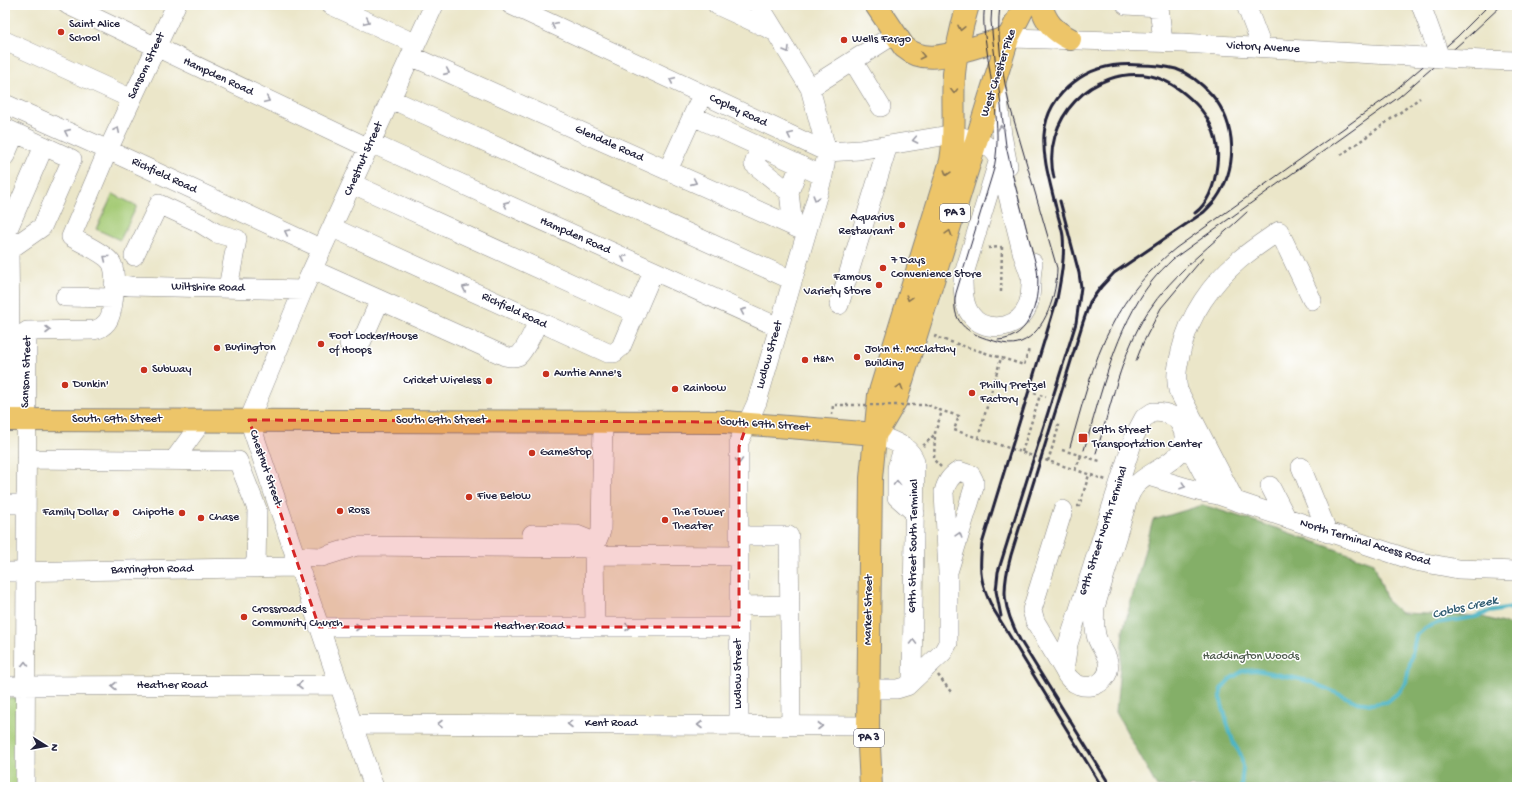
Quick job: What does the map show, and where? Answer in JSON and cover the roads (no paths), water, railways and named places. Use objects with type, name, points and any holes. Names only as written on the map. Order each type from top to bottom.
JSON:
[{"type":"main road","points":[[876,5],[904,47],[915,55],[934,57],[1008,38]]},
{"type":"main road","name":"PA 3","points":[[953,135],[954,75],[963,19],[968,5]]},
{"type":"main road","name":"West Chester Pike","points":[[977,142],[1008,38],[1025,5]]},
{"type":"main road","points":[[1041,5],[1045,18],[1051,26],[1058,33],[1070,39]]},
{"type":"main road","name":"Market Street","points":[[871,787],[868,726],[871,478],[879,395],[949,167],[952,153],[953,135]]},
{"type":"main road","name":"Market Street","points":[[876,434],[896,400],[977,142]]},
{"type":"main road","name":"South 69th Street","points":[[14,420],[726,422],[876,434]]},
{"type":"street","name":"Hampden Road","points":[[68,5],[156,48],[370,146],[778,327]]},
{"type":"street","name":"Sansom Street","points":[[25,787],[26,459],[14,420],[27,331],[94,330],[100,329],[108,321],[111,314],[113,291],[112,263],[105,257],[71,237],[108,150],[176,5]]},
{"type":"street","name":"Glendale Road","points":[[331,5],[414,50],[668,170],[800,229]]},
{"type":"street","name":"Chestnut Street","points":[[374,787],[249,420],[303,290],[333,228],[434,5]]},
{"type":"street","name":"Copley Road","points":[[511,5],[827,152],[859,150],[942,135],[953,135],[977,142],[994,150],[999,159]]},
{"type":"street","points":[[717,5],[776,32]]},
{"type":"street","name":"Ludlow Street","points":[[739,725],[739,447],[741,438],[756,402],[792,280],[800,229],[823,176],[827,152],[810,88],[759,5]]},
{"type":"street","points":[[1126,5],[1158,6],[1163,42]]},
{"type":"street","points":[[1246,5],[1262,48]]},
{"type":"street","points":[[1421,5],[1433,38],[1432,57]]},
{"type":"street","points":[[810,88],[895,34]]},
{"type":"street","name":"Victory Avenue","points":[[1008,38],[1163,42],[1517,61]]},
{"type":"street","points":[[5,41],[132,99]]},
{"type":"street","points":[[853,61],[881,107]]},
{"type":"street","points":[[995,80],[1005,154],[1034,259],[1030,275],[1030,294],[1026,309],[1018,320],[1007,326],[994,327],[987,326],[974,320],[968,311],[964,296],[972,284],[998,202],[1000,188],[999,159]]},
{"type":"street","points":[[668,170],[702,94]]},
{"type":"street","points":[[392,99],[792,280]]},
{"type":"street","name":"Richfield Road","points":[[5,104],[322,249]]},
{"type":"street","points":[[693,116],[823,176]]},
{"type":"street","points":[[5,156],[10,131],[72,159],[42,227],[6,246]]},
{"type":"street","points":[[839,305],[888,145]]},
{"type":"street","points":[[14,420],[6,246],[44,146]]},
{"type":"street","points":[[760,147],[754,164],[789,192],[800,229]]},
{"type":"street","points":[[999,159],[1023,255],[1030,275]]},
{"type":"street","points":[[789,192],[800,165]]},
{"type":"street","points":[[353,184],[636,313]]},
{"type":"street","points":[[134,256],[159,204],[200,223],[216,233],[237,239],[228,288]]},
{"type":"street","name":"Richfield Road","points":[[333,228],[608,353],[614,353],[621,347],[653,272]]},
{"type":"street","points":[[1226,498],[1178,390],[1177,368],[1187,330],[1193,317],[1207,295],[1226,272],[1240,259],[1279,231],[1312,300]]},
{"type":"street","points":[[313,270],[505,356],[518,356],[538,322]]},
{"type":"street","name":"Wiltshire Road","points":[[65,297],[113,291],[130,286],[303,290]]},
{"type":"street","points":[[350,344],[361,343],[380,300]]},
{"type":"street","name":"69th Street North Terminal","points":[[1153,412],[1165,413],[1178,421],[1184,436],[1182,449],[1175,458],[1148,476],[1137,484],[1129,497],[1095,607],[1094,619],[1097,636],[1100,646],[1107,658],[1108,665],[1105,677],[1097,685],[1091,687],[1076,684],[1070,680],[1064,670],[1068,644],[1137,430],[1148,414],[1153,412]]},
{"type":"street","points":[[174,460],[203,420]]},
{"type":"street","points":[[595,627],[594,552],[601,531],[603,421]]},
{"type":"street","name":"69th Street South Terminal","points":[[876,434],[904,446],[914,456],[915,462],[912,681]]},
{"type":"street","points":[[1184,436],[1205,477],[1226,498]]},
{"type":"street","points":[[26,459],[238,461],[257,509],[256,568]]},
{"type":"street","points":[[1301,467],[1328,532]]},
{"type":"street","points":[[869,689],[903,688],[943,652],[948,643],[948,572],[944,492],[951,477],[959,471],[970,475],[974,481],[974,487],[948,572]]},
{"type":"street","name":"North Terminal Access Road","points":[[1148,476],[1226,498],[1429,564],[1465,569],[1517,571]]},
{"type":"street","points":[[1270,486],[1287,519]]},
{"type":"street","points":[[5,504],[25,510]]},
{"type":"street","points":[[5,516],[25,510]]},
{"type":"street","points":[[1063,510],[1032,610],[1036,621],[1064,670]]},
{"type":"street","points":[[532,534],[577,535],[587,538],[594,552]]},
{"type":"street","points":[[739,536],[788,536],[791,725]]},
{"type":"street","name":"Barrington Road","points":[[5,572],[256,568],[322,557],[357,546],[739,556]]},
{"type":"street","points":[[739,606],[789,605]]},
{"type":"street","name":"Heather Road","points":[[319,627],[739,627]]},
{"type":"street","name":"Heather Road","points":[[5,686],[339,685]]},
{"type":"street","name":"Kent Road","points":[[353,724],[868,726]]},
{"type":"waterway","name":"Cobbs Creek","points":[[1241,787],[1243,767],[1241,755],[1234,744],[1221,701],[1221,689],[1230,679],[1243,671],[1256,670],[1309,681],[1357,702],[1371,704],[1387,702],[1400,691],[1406,682],[1416,636],[1425,628],[1437,623],[1475,617],[1489,612],[1517,607]]},
{"type":"tram line","points":[[985,5],[984,28],[996,112],[996,157],[993,172],[956,293],[955,311],[962,324],[974,334],[998,342],[1014,344],[1030,337],[1043,321],[1055,289],[1057,268],[1009,103],[1000,54],[1000,5]]},
{"type":"tram line","points":[[992,5],[991,21],[993,42],[1006,146],[1037,269],[1038,280],[1035,303],[1032,314],[1026,324],[1019,332],[1010,338],[998,340]]},
{"type":"tram line","points":[[1070,447],[1088,385],[1105,339],[1125,303],[1148,274],[1176,248],[1386,98],[1457,37],[1489,5]]},
{"type":"tram line","points":[[1084,450],[1119,340],[1139,300],[1159,272],[1173,259],[1399,97],[1502,5]]},
{"type":"tram line","points":[[1096,453],[1117,381],[1130,345],[1147,313],[1157,298],[1181,272],[1247,212]]},
{"type":"tram line","points":[[1136,361],[1143,343],[1161,308],[1203,258]]},
{"type":"railway","points":[[1102,787],[992,607],[981,576],[981,553],[982,544],[1057,299],[1061,275],[1063,260],[1063,236],[1045,159],[1045,126],[1050,111],[1059,96],[1074,82],[1089,73],[1106,67],[1123,65],[1149,65],[1167,67],[1181,71],[1196,80],[1212,95],[1226,119],[1230,133],[1232,146],[1228,173],[1223,187],[1216,199],[1204,212],[1114,273],[1090,302],[1011,555],[1005,589],[1007,608],[1020,640],[1111,787]]},
{"type":"railway","points":[[1054,178],[1052,157],[1055,136],[1063,117],[1075,101],[1091,88],[1109,79],[1129,75],[1151,76],[1164,80],[1181,90],[1202,110],[1214,132],[1218,157],[1215,178],[1208,197],[1195,213]]},
{"type":"railway","points":[[1001,616],[996,591],[998,572],[1076,323],[1081,287],[1079,273],[1060,201]]},
{"type":"place","name":"Saint Alice School","points":[[61,32]]},
{"type":"place","name":"Wells Fargo","points":[[844,40]]},
{"type":"place","name":"Aquarius Restaurant","points":[[902,225]]},
{"type":"place","name":"7 Days Convenience Store","points":[[883,268]]},
{"type":"place","name":"Famous Variety Store","points":[[879,285]]},
{"type":"place","name":"Foot Locker/House of Hoops","points":[[321,344]]},
{"type":"place","name":"Burlington","points":[[217,348]]},
{"type":"place","name":"John H. McClatchy Building","points":[[857,357]]},
{"type":"place","name":"H&M","points":[[805,360]]},
{"type":"place","name":"Subway","points":[[144,370]]},
{"type":"place","name":"Auntie Anne's","points":[[546,374]]},
{"type":"place","name":"Cricket Wireless","points":[[489,381]]},
{"type":"place","name":"Dunkin'","points":[[65,385]]},
{"type":"place","name":"Rainbow","points":[[675,389]]},
{"type":"place","name":"Philly Pretzel Factory","points":[[972,393]]},
{"type":"place","name":"69th Street Transportation Center","points":[[1083,438]]},
{"type":"place","name":"GameStop","points":[[532,453]]},
{"type":"place","name":"Five Below","points":[[469,497]]},
{"type":"place","name":"Ross","points":[[340,511]]},
{"type":"place","name":"Family Dollar","points":[[116,513]]},
{"type":"place","name":"Chipotle","points":[[182,513]]},
{"type":"place","name":"Chase","points":[[201,518]]},
{"type":"place","name":"The Tower Theater","points":[[665,520]]},
{"type":"place","name":"Crossroads Community Church","points":[[244,617]]},
{"type":"park label","name":"Haddington Woods","points":[[1251,657]]}]
